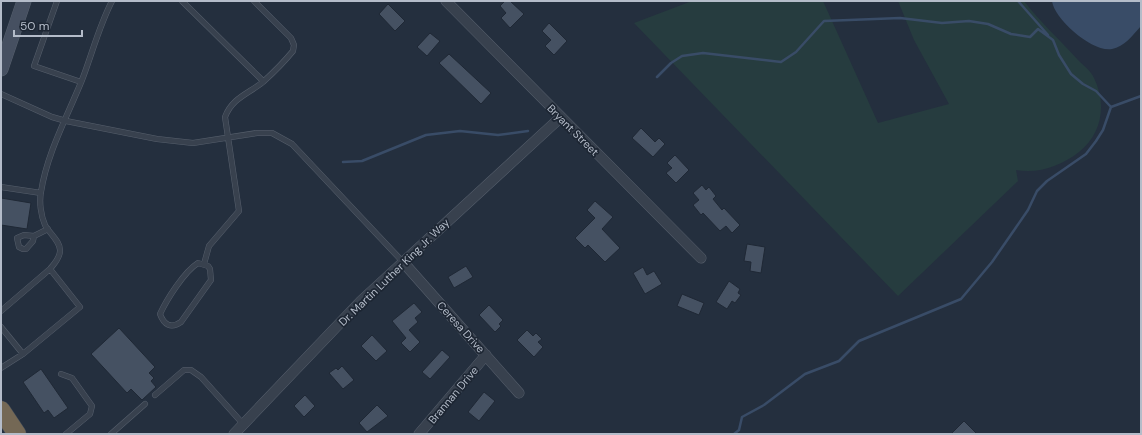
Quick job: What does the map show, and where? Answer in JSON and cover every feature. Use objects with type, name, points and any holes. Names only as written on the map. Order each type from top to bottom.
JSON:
[{"type":"highway","points":[[1,410],[17,434]]},
{"type":"street","points":[[1,69],[24,1]]},
{"type":"street","name":"Bryant Street","points":[[446,1],[700,258]]},
{"type":"street","name":"Dr. Martin Luther King Jr. Way","points":[[234,434],[361,302],[561,118]]},
{"type":"street","name":"Ceresa Drive","points":[[403,262],[519,393]]},
{"type":"street","name":"Brannan Drive","points":[[419,434],[486,356]]},
{"type":"lane","points":[[57,1],[34,66],[81,82]]},
{"type":"lane","points":[[1,311],[50,269],[58,258],[60,247],[41,215],[41,193],[49,159],[81,82],[102,19],[112,1]]},
{"type":"lane","points":[[182,1],[264,81]]},
{"type":"lane","points":[[204,264],[209,246],[239,211],[225,117],[228,110],[238,97],[248,93],[264,81],[293,51],[294,44],[291,38],[254,1]]},
{"type":"lane","points":[[1,94],[52,116],[66,120],[179,143],[228,139],[257,133],[272,133],[292,144],[403,262]]},
{"type":"lane","points":[[1,187],[41,193]]},
{"type":"lane","points":[[34,236],[48,229]]},
{"type":"lane","points":[[198,263],[204,264],[210,269],[211,280],[181,322],[170,327],[162,319],[160,314],[162,310],[192,267],[198,263]]},
{"type":"lane","points":[[1,368],[22,354],[80,306],[50,269]]},
{"type":"lane","points":[[1,326],[22,354]]},
{"type":"lane","points":[[155,395],[184,370],[192,370],[201,377],[244,424]]},
{"type":"lane","points":[[61,374],[72,378],[92,406],[90,414],[66,434]]},
{"type":"lane","points":[[111,434],[145,404]]},
{"type":"green space","points":[[692,1],[823,1],[878,123],[949,104],[914,40],[898,1],[1024,1],[1043,24],[1093,75],[1098,88],[1101,108],[1097,128],[1087,145],[1065,161],[1041,170],[1016,170],[1018,181],[898,296],[634,23]]},
{"type":"water","points":[[1052,1],[1141,1],[1141,26],[1120,46],[1112,49],[1104,49],[1085,40],[1067,25],[1054,8]]},
{"type":"building","points":[[505,1],[510,1],[524,14],[510,28],[501,18],[506,13],[500,6]]},
{"type":"building","points":[[388,4],[405,21],[395,31],[379,14]]},
{"type":"building","points":[[549,23],[567,41],[554,55],[545,46],[551,40],[542,31]]},
{"type":"building","points":[[430,33],[440,41],[427,56],[417,47]]},
{"type":"building","points":[[449,54],[491,93],[481,104],[439,63]]},
{"type":"building","points":[[641,128],[655,142],[659,138],[665,144],[653,157],[632,138]]},
{"type":"building","points":[[675,155],[689,170],[676,183],[666,173],[672,168],[667,163]]},
{"type":"building","points":[[702,185],[706,190],[709,187],[716,196],[713,199],[722,210],[724,208],[740,225],[732,233],[726,226],[720,231],[703,213],[701,215],[693,205],[699,200],[693,193]]},
{"type":"building","points":[[1,198],[31,203],[27,229],[1,225]]},
{"type":"building","points":[[595,201],[613,217],[602,229],[620,248],[605,262],[588,245],[585,248],[575,238],[595,218],[587,210]]},
{"type":"building","points":[[747,244],[765,247],[761,273],[750,271],[751,262],[744,261]]},
{"type":"building","points":[[466,266],[473,277],[454,288],[448,277]]},
{"type":"building","points":[[643,267],[647,275],[654,271],[662,284],[645,294],[633,273]]},
{"type":"building","points":[[729,281],[740,289],[738,293],[741,295],[735,303],[732,301],[727,309],[716,302]]},
{"type":"building","points":[[682,294],[704,303],[699,315],[677,306]]},
{"type":"building","points":[[414,303],[422,312],[415,318],[418,322],[409,330],[420,342],[410,352],[401,343],[406,338],[392,321]]},
{"type":"building","points":[[489,305],[503,320],[499,324],[501,326],[495,332],[479,315]]},
{"type":"building","points":[[119,328],[155,367],[149,373],[154,378],[151,381],[156,387],[142,400],[131,389],[127,393],[91,354]]},
{"type":"building","points":[[527,330],[533,336],[536,333],[542,339],[538,342],[543,347],[534,357],[517,340]]},
{"type":"building","points":[[372,335],[387,351],[376,361],[361,346]]},
{"type":"building","points":[[442,350],[450,357],[430,379],[422,372]]},
{"type":"building","points":[[342,366],[354,380],[343,389],[329,373],[336,368],[338,370]]},
{"type":"building","points":[[41,369],[68,408],[54,418],[48,410],[44,413],[23,382]]},
{"type":"building","points":[[484,392],[495,401],[479,421],[468,412]]},
{"type":"building","points":[[305,395],[315,406],[304,417],[294,406]]},
{"type":"building","points":[[377,405],[388,416],[367,432],[359,423]]},
{"type":"building","points":[[964,421],[977,434],[951,434]]},
{"type":"waterway","points":[[1018,1],[1048,35]]},
{"type":"waterway","points":[[657,77],[671,63],[682,56],[703,53],[781,62],[796,52],[824,21],[900,18],[942,23],[969,21],[988,24],[1011,34],[1030,37],[1038,29],[1053,40]]},
{"type":"waterway","points":[[1053,40],[1059,55],[1071,74],[1083,84],[1096,91],[1111,107]]},
{"type":"waterway","points":[[1111,107],[1141,96]]},
{"type":"waterway","points":[[734,434],[739,430],[742,417],[764,405],[805,374],[839,361],[859,341],[961,299],[992,262],[1028,210],[1037,191],[1047,181],[1086,154],[1103,130],[1111,107]]},
{"type":"waterway","points":[[343,162],[362,161],[426,135],[460,131],[498,135],[528,131]]}]
